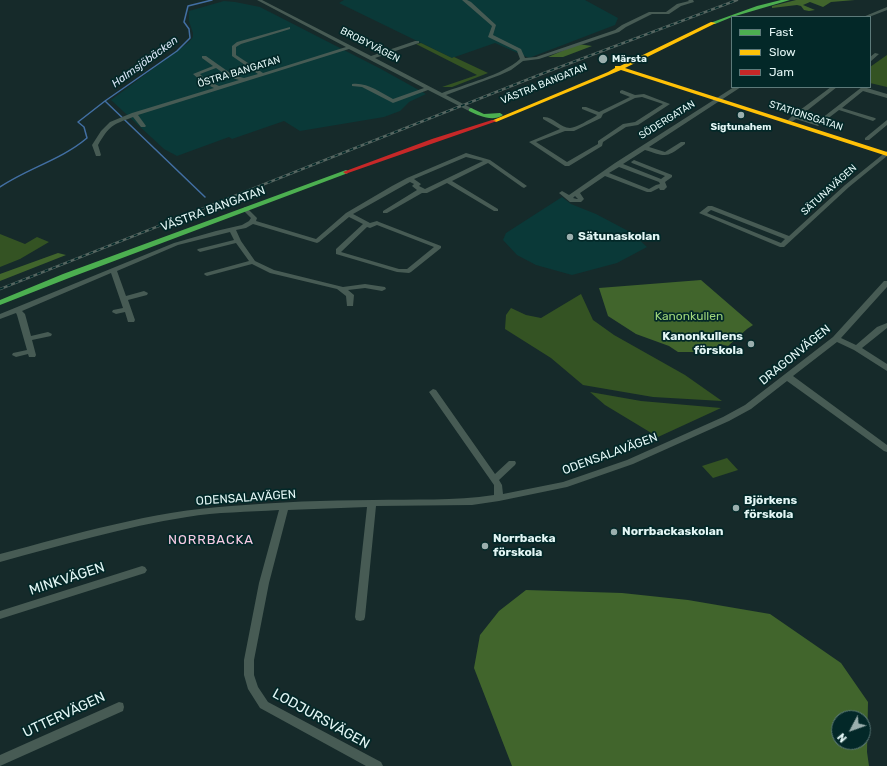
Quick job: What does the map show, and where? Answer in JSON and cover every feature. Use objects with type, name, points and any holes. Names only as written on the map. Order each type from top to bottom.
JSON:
[{"type":"street","name":"BROBYVÄGEN","points":[[259,0],[428,88],[476,118],[491,114]]},
{"type":"street","points":[[464,0],[494,26],[490,36],[519,50],[522,60]]},
{"type":"street","points":[[440,95],[517,66],[522,60],[537,58],[617,31],[651,13],[667,12],[679,5],[692,2],[690,0]]},
{"type":"street","name":"VÄSTRA BANGATAN","points":[[476,118],[486,122],[491,114],[616,68],[691,29],[755,5],[776,0]]},
{"type":"street","name":"VÄSTRA BANGATAN","points":[[732,16],[787,0]]},
{"type":"street","points":[[868,16],[886,9]]},
{"type":"street","name":"VÄSTRA BANGATAN","points":[[0,303],[66,276],[434,140],[476,118],[514,112],[616,68],[694,31],[731,16]]},
{"type":"street","points":[[263,75],[234,56],[234,46],[239,43],[288,28]]},
{"type":"street","points":[[370,58],[417,42]]},
{"type":"street","name":"ÖSTRA BANGATAN","points":[[98,155],[95,145],[103,132],[112,123],[134,114],[350,47]]},
{"type":"street","points":[[871,59],[877,54]]},
{"type":"street","points":[[204,57],[231,76],[244,80]]},
{"type":"street","points":[[217,66],[196,74],[204,81],[219,88]]},
{"type":"street","name":"STATIONSGATAN","points":[[616,68],[706,94],[718,100],[792,119],[887,153]]},
{"type":"street","points":[[354,86],[363,85],[393,101],[428,88]]},
{"type":"street","name":"SÖDERGATAN","points":[[562,194],[572,201],[579,201],[581,199],[576,193],[596,178],[592,174],[594,172],[606,172],[736,88]]},
{"type":"street","points":[[792,119],[833,88]]},
{"type":"street","points":[[792,119],[818,124],[864,88],[887,96]]},
{"type":"street","points":[[564,129],[532,142],[567,165],[600,146],[602,143],[600,142],[625,125],[636,124],[667,104],[642,95],[640,97],[634,97],[622,92]]},
{"type":"street","points":[[545,118],[564,129],[572,130],[599,117],[600,114],[634,97]]},
{"type":"street","points":[[584,108],[600,114]]},
{"type":"street","points":[[838,108],[873,120]]},
{"type":"street","name":"VÄSTRA BANGATAN","points":[[491,114],[514,112]]},
{"type":"street","points":[[134,114],[143,126]]},
{"type":"street","points":[[866,140],[887,122]]},
{"type":"street","points":[[643,147],[665,154],[684,143]]},
{"type":"street","name":"SÄTUNAVÄGEN","points":[[787,241],[887,153]]},
{"type":"street","points":[[252,222],[317,241],[350,214],[409,179],[466,156],[488,162],[524,186]]},
{"type":"street","points":[[409,179],[418,184],[416,186],[425,192],[488,162]]},
{"type":"street","points":[[634,162],[670,176],[663,186]]},
{"type":"street","points":[[617,164],[663,186]]},
{"type":"street","points":[[606,172],[649,191],[658,186],[663,186]]},
{"type":"street","points":[[447,181],[496,210]]},
{"type":"street","points":[[385,212],[422,190]]},
{"type":"street","points":[[710,207],[787,241],[782,246],[702,213],[710,207]]},
{"type":"street","points":[[0,317],[176,244],[218,232],[244,227],[252,222],[254,218],[245,210]]},
{"type":"street","points":[[350,214],[367,224],[370,226],[377,223],[439,247],[409,271],[399,271],[338,254],[338,250],[367,224]]},
{"type":"street","points":[[233,230],[238,241],[253,262],[272,272],[339,287],[350,295],[350,304]]},
{"type":"street","points":[[200,250],[238,241]]},
{"type":"street","points":[[207,274],[253,262]]},
{"type":"street","points":[[114,270],[131,320]]},
{"type":"street","name":"DRAGONVÄGEN","points":[[726,419],[748,407],[836,339],[887,283]]},
{"type":"street","points":[[342,289],[365,286],[382,289]]},
{"type":"street","points":[[124,298],[144,293]]},
{"type":"street","points":[[116,312],[128,309]]},
{"type":"street","points":[[16,355],[31,353],[21,314],[17,310]]},
{"type":"street","points":[[857,348],[887,325]]},
{"type":"street","points":[[28,339],[48,334]]},
{"type":"street","points":[[836,339],[857,348],[887,368]]},
{"type":"street","points":[[788,377],[887,449]]},
{"type":"street","points":[[433,392],[498,485],[499,498]]},
{"type":"street","name":"ODENSALAVÄGEN","points":[[0,558],[142,521],[188,513],[372,503],[463,502],[499,498],[564,485],[590,476],[630,462],[726,419]]},
{"type":"street","points":[[494,479],[512,463]]},
{"type":"street","points":[[360,617],[372,503]]},
{"type":"street","name":"LODJURSVÄGEN","points":[[284,507],[264,583],[249,660],[249,675],[253,689],[264,705],[377,766]]},
{"type":"street","name":"MINKVÄGEN","points":[[0,615],[142,570]]},
{"type":"street","name":"UTTERVÄGEN","points":[[0,762],[119,707]]},
{"type":"shaded area","points":[[344,0],[585,0],[618,18],[615,25],[529,58],[495,43],[452,58],[339,3]]},
{"type":"shaded area","points":[[224,1],[260,7],[381,69],[426,94],[409,102],[400,111],[384,117],[300,131],[284,121],[232,139],[229,137],[177,156],[164,149],[111,100],[189,42],[193,37],[193,33],[189,21],[189,11]]},
{"type":"shaded area","name":"Sätunaskolan","points":[[562,197],[571,204],[596,214],[632,233],[647,247],[617,263],[572,275],[536,265],[517,255],[503,240],[506,233]]},
{"type":"green space","points":[[796,0],[855,0],[831,2],[823,7],[810,2],[803,5],[815,10],[809,11],[804,10],[801,6],[797,5],[772,8],[772,6]]},
{"type":"green space","points":[[421,43],[488,73],[452,87],[442,87],[477,75],[416,44]]},
{"type":"green space","points":[[578,44],[592,46],[563,57],[548,57]]},
{"type":"green space","points":[[887,55],[887,87],[871,83],[871,66]]},
{"type":"green space","points":[[0,234],[25,244],[37,237],[49,242],[20,259],[0,267]]},
{"type":"green space","points":[[58,253],[66,255],[0,281],[0,274]]},
{"type":"green space","name":"Kanonkullen","points":[[701,280],[753,325],[728,346],[719,344],[717,346],[717,352],[678,352],[669,346],[636,334],[608,316],[599,288]]},
{"type":"green space","points":[[581,294],[593,320],[614,335],[685,375],[722,401],[653,397],[583,385],[551,358],[505,329],[506,315],[511,308],[526,315],[541,318]]},
{"type":"green space","points":[[590,392],[641,401],[721,408],[658,437],[605,405]]},
{"type":"green space","points":[[727,458],[738,470],[713,478],[702,466]]},
{"type":"green space","points":[[526,590],[622,593],[688,600],[770,614],[841,663],[868,702],[868,710],[831,710],[831,750],[867,750],[869,766],[512,766],[474,668],[480,635],[499,611]]},
{"type":"waterway","name":"Halmsjöbäcken","points":[[105,101],[177,51],[190,38],[189,29],[184,22],[188,6],[212,0]]},
{"type":"waterway","points":[[0,187],[77,146],[87,138],[84,127],[78,122],[105,101]]},
{"type":"waterway","points":[[105,101],[205,197]]},
{"type":"railway","points":[[0,289],[544,73],[737,0]]},
{"type":"traffic: fast","points":[[733,16],[759,7],[787,0]]},
{"type":"traffic: fast","points":[[713,23],[731,17]]},
{"type":"traffic: fast","points":[[471,110],[483,116],[500,115]]},
{"type":"traffic: fast","points":[[0,303],[66,276],[346,172]]},
{"type":"traffic: slow","points":[[494,121],[610,73],[713,23]]},
{"type":"traffic: slow","points":[[617,67],[887,154]]},
{"type":"traffic: jam","points":[[346,172],[434,140],[494,121]]},
{"type":"place","name":"Märsta","points":[[603,59]]},
{"type":"place","name":"Sigtunahem","points":[[741,115]]},
{"type":"place","name":"Sätunaskolan","points":[[570,237]]},
{"type":"place","name":"Kanonkullens förskola","points":[[751,344]]},
{"type":"place","name":"Björkens förskola","points":[[736,508]]},
{"type":"place","name":"Norrbackaskolan","points":[[614,532]]},
{"type":"place","name":"Norrbacka förskola","points":[[485,546]]},
{"type":"district","name":"NORRBACKA","points":[[211,540]]}]
